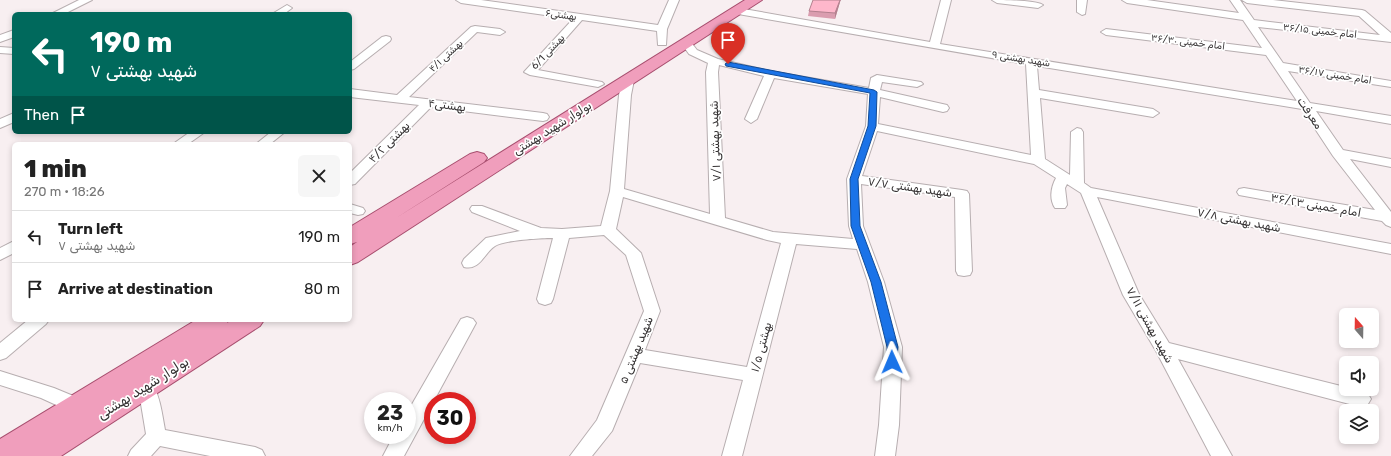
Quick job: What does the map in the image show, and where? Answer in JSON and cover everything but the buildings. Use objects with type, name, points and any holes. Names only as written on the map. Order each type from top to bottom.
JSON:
[{"type":"main road","name":"بولوار شهید بهشتی","points":[[352,236],[598,84],[662,36],[736,5],[755,0]]},
{"type":"main road","name":"بولوار شهید بهشتی","points":[[352,256],[686,44],[736,5]]},
{"type":"main road","name":"بولوار شهید بهشتی","points":[[0,454],[213,322]]},
{"type":"main road","name":"بولوار شهید بهشتی","points":[[36,456],[247,322]]},
{"type":"street","points":[[60,12],[87,0]]},
{"type":"street","name":"بهشتی۶","points":[[461,0],[580,17],[662,36]]},
{"type":"street","points":[[662,36],[674,0]]},
{"type":"street","points":[[934,46],[946,0]]},
{"type":"street","points":[[997,0],[1038,5]]},
{"type":"street","points":[[1082,0],[1082,12]]},
{"type":"street","name":"امام خمینی ۳۶/۱۵","points":[[1127,0],[1247,20],[1391,39]]},
{"type":"street","name":"معرفت","points":[[1235,0],[1304,105],[1338,153],[1387,213]]},
{"type":"street","points":[[1247,0],[1362,13],[1391,39]]},
{"type":"street","name":"شهید بهشتی ۹","points":[[736,5],[934,46],[1391,120]]},
{"type":"street","points":[[281,12],[288,8]]},
{"type":"street","name":"بهشتی 6/1","points":[[580,17],[530,72],[598,84]]},
{"type":"street","name":"بهشتی ۴/۱","points":[[399,100],[475,29],[500,32]]},
{"type":"street","name":"امام خمینی ۳۶/۳۰","points":[[1106,32],[1269,52]]},
{"type":"street","points":[[0,39],[12,34]]},
{"type":"street","points":[[352,65],[386,39]]},
{"type":"street","points":[[686,44],[693,52],[714,61],[770,74],[874,92],[943,108]]},
{"type":"street","points":[[0,50],[12,51]]},
{"type":"street","name":"شهید بهشتی ۷/۱","points":[[714,61],[712,72],[718,220]]},
{"type":"street","points":[[1031,61],[1038,161]]},
{"type":"street","name":"امام خمینی ۳۶/۱۷","points":[[1278,66],[1391,84]]},
{"type":"street","points":[[751,120],[770,74]]},
{"type":"street","points":[[885,456],[889,425],[893,347],[876,282],[856,226],[854,179],[872,126],[874,92],[877,78],[917,84]]},
{"type":"street","points":[[470,263],[491,241],[539,233],[562,234],[608,230],[617,191],[625,95],[628,80]]},
{"type":"street","name":"بهشتی۴","points":[[352,93],[544,117]]},
{"type":"street","points":[[1033,93],[1153,113]]},
{"type":"street","name":"بهشتی ۴/۲","points":[[352,179],[428,103]]},
{"type":"street","points":[[0,124],[12,118]]},
{"type":"street","points":[[872,126],[1038,161],[1082,188]]},
{"type":"street","points":[[1077,132],[1082,188]]},
{"type":"street","points":[[182,142],[196,134]]},
{"type":"street","points":[[265,142],[276,134]]},
{"type":"street","points":[[1338,153],[1391,163]]},
{"type":"street","points":[[1060,205],[1058,188],[1063,177]]},
{"type":"street","name":"شهید بهشتی ۷/۷","points":[[854,179],[962,194],[964,271]]},
{"type":"street","name":"شهید بهشتی ۷/۸","points":[[1082,188],[1391,249]]},
{"type":"street","name":"شهید بهشتی ۷/۱۱","points":[[1082,188],[1131,295],[1163,348],[1222,456]]},
{"type":"street","points":[[617,191],[772,237],[862,245]]},
{"type":"street","name":"امام خمینی ۳۶/۲۳","points":[[1244,192],[1387,213]]},
{"type":"street","points":[[477,209],[539,233]]},
{"type":"street","name":"شهید بهشتی ۵","points":[[580,456],[605,425],[652,311],[633,253],[608,230]]},
{"type":"street","points":[[545,299],[562,234]]},
{"type":"street","name":"بهشتی ۱/۵","points":[[732,456],[790,239]]},
{"type":"street","points":[[0,241],[12,244]]},
{"type":"street","points":[[0,255],[12,246]]},
{"type":"street","points":[[0,353],[38,322]]},
{"type":"street","points":[[416,415],[467,323]]},
{"type":"street","points":[[1163,348],[1361,398]]},
{"type":"street","points":[[634,355],[754,375]]},
{"type":"street","points":[[0,378],[47,393],[76,406]]},
{"type":"street","points":[[145,387],[151,404],[156,438]]},
{"type":"street","points":[[138,456],[156,438]]},
{"type":"street","points":[[156,438],[254,456]]},
{"type":"street","points":[[393,456],[400,444]]},
{"type":"route","points":[[728,64],[770,74],[874,92],[872,126],[854,179],[856,226],[876,282],[893,347],[892,362]]}]
